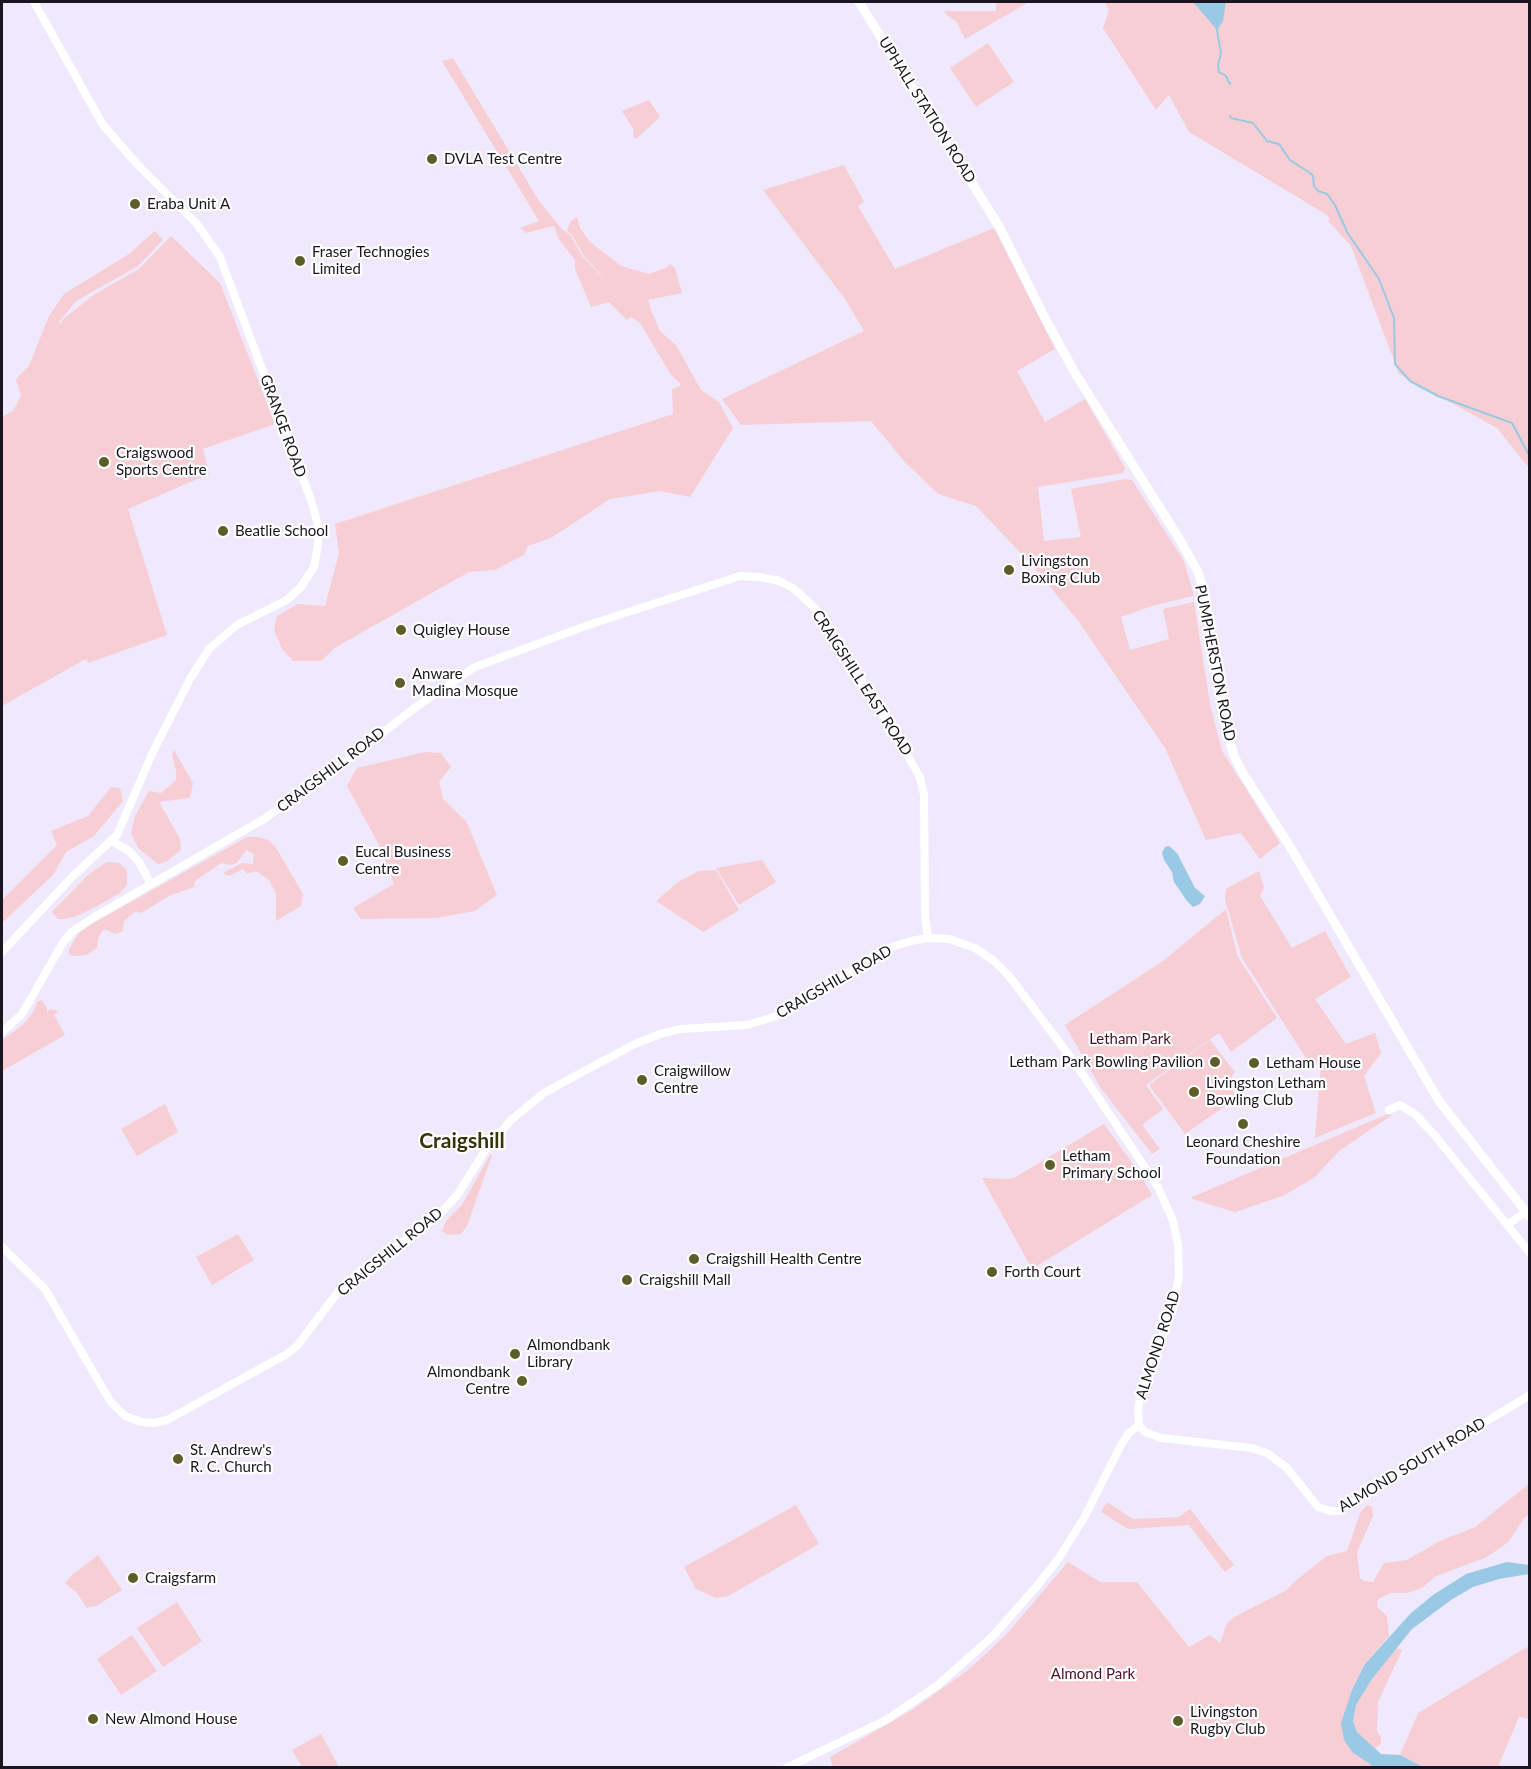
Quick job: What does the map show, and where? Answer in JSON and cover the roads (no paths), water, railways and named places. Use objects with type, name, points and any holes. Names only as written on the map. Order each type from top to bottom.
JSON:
[{"type":"main road","name":"UPHALL STATION ROAD","points":[[859,2],[995,219]]},
{"type":"main road","name":"PUMPHERSTON ROAD","points":[[995,219],[1075,373],[1198,572],[1206,596],[1224,718],[1234,756],[1244,775],[1289,845],[1439,1101],[1528,1215]]},
{"type":"street","name":"GRANGE ROAD","points":[[2,952],[73,876],[117,835],[152,754],[198,665],[209,649],[237,625],[287,600],[301,587],[314,567],[318,545],[318,525],[311,500],[220,258],[197,224],[137,164],[103,125],[34,2]]},
{"type":"street","name":"CRAIGSHILL EAST ROAD","points":[[416,707],[467,672],[492,659],[591,624],[740,576],[779,580],[805,597],[814,607],[909,756],[923,785],[925,916],[928,938]]},
{"type":"street","name":"CRAIGSHILL ROAD","points":[[2,1032],[22,1014],[64,941],[73,931],[285,806],[416,707]]},
{"type":"street","points":[[111,841],[129,851],[151,884]]},
{"type":"street","name":"CRAIGSHILL ROAD","points":[[2,1247],[45,1289],[110,1401],[125,1416],[141,1422],[154,1423],[167,1420],[287,1354],[297,1346],[346,1283],[438,1215],[458,1194],[497,1134],[525,1107],[544,1093],[635,1044],[660,1034],[681,1029],[747,1025],[783,1014],[892,947],[928,938]]},
{"type":"street","name":"ALMOND ROAD","points":[[928,938],[948,939],[967,945],[994,961],[1009,976],[1061,1044],[1148,1168],[1167,1204],[1178,1245],[1179,1276],[1173,1309],[1141,1394],[1138,1409],[1139,1425]]},
{"type":"street","points":[[1389,1110],[1400,1105],[1414,1114],[1530,1253]]},
{"type":"street","points":[[1507,1226],[1528,1215]]},
{"type":"street","name":"ALMOND SOUTH ROAD","points":[[1139,1425],[1145,1432],[1161,1438],[1251,1448],[1267,1453],[1287,1468],[1318,1507],[1330,1511],[1344,1509],[1530,1395]]},
{"type":"street","points":[[786,1767],[886,1720],[938,1685],[993,1636],[1038,1586],[1059,1558],[1121,1445],[1129,1433],[1139,1425]]},
{"type":"water","points":[[1193,2],[1226,2],[1223,21],[1217,30]]},
{"type":"water","points":[[1169,846],[1177,853],[1195,888],[1205,896],[1200,904],[1193,907],[1174,882],[1172,872],[1162,853],[1165,847]]},
{"type":"water","points":[[1507,1562],[1529,1565],[1529,1574],[1499,1579],[1473,1587],[1451,1600],[1412,1629],[1372,1679],[1356,1705],[1353,1721],[1357,1732],[1381,1754],[1400,1755],[1423,1767],[1372,1767],[1353,1753],[1344,1740],[1341,1723],[1352,1690],[1365,1664],[1410,1614],[1433,1595],[1466,1574]]},
{"type":"waterway","points":[[1217,30],[1221,53],[1219,72],[1226,76],[1230,84]]},
{"type":"waterway","points":[[1230,116],[1253,123],[1267,141],[1279,144],[1290,160],[1313,176],[1314,186],[1318,191],[1327,194],[1335,205],[1347,232],[1379,279],[1394,318],[1395,364],[1410,381],[1438,396],[1512,423],[1530,457]]},
{"type":"place","name":"DVLA Test Centre","points":[[432,159]]},
{"type":"place","name":"Eraba Unit A","points":[[135,204]]},
{"type":"place","name":"Fraser Technogies Limited","points":[[300,261]]},
{"type":"place","name":"Craigswood Sports Centre","points":[[104,462]]},
{"type":"place","name":"Beatlie School","points":[[223,531]]},
{"type":"place","name":"Livingston Boxing Club","points":[[1009,570]]},
{"type":"place","name":"Quigley House","points":[[401,630]]},
{"type":"place","name":"Anware Madina Mosque","points":[[400,683]]},
{"type":"place","name":"Eucal Business Centre","points":[[343,861]]},
{"type":"place","name":"Letham Park Bowling Pavilion","points":[[1215,1062]]},
{"type":"place","name":"Letham House","points":[[1254,1063]]},
{"type":"place","name":"Craigwillow Centre","points":[[642,1080]]},
{"type":"place","name":"Livingston Letham Bowling Club","points":[[1194,1092]]},
{"type":"place","name":"Leonard Cheshire Foundation","points":[[1243,1124]]},
{"type":"place","name":"Letham Primary School","points":[[1050,1165]]},
{"type":"place","name":"Craigshill Health Centre","points":[[694,1259]]},
{"type":"place","name":"Forth Court","points":[[992,1272]]},
{"type":"place","name":"Craigshill Mall","points":[[627,1280]]},
{"type":"place","name":"Almondbank Library","points":[[515,1354]]},
{"type":"place","name":"Almondbank Centre","points":[[522,1381]]},
{"type":"place","name":"St. Andrew's R. C. Church","points":[[178,1459]]},
{"type":"place","name":"Craigsfarm","points":[[133,1578]]},
{"type":"place","name":"New Almond House","points":[[93,1719]]},
{"type":"place","name":"Livingston Rugby Club","points":[[1178,1721]]},
{"type":"district","name":"Craigshill","points":[[462,1141]]},
{"type":"park label","name":"Letham Park","points":[[1130,1039]]},
{"type":"park label","name":"Almond Park","points":[[1093,1674]]}]
